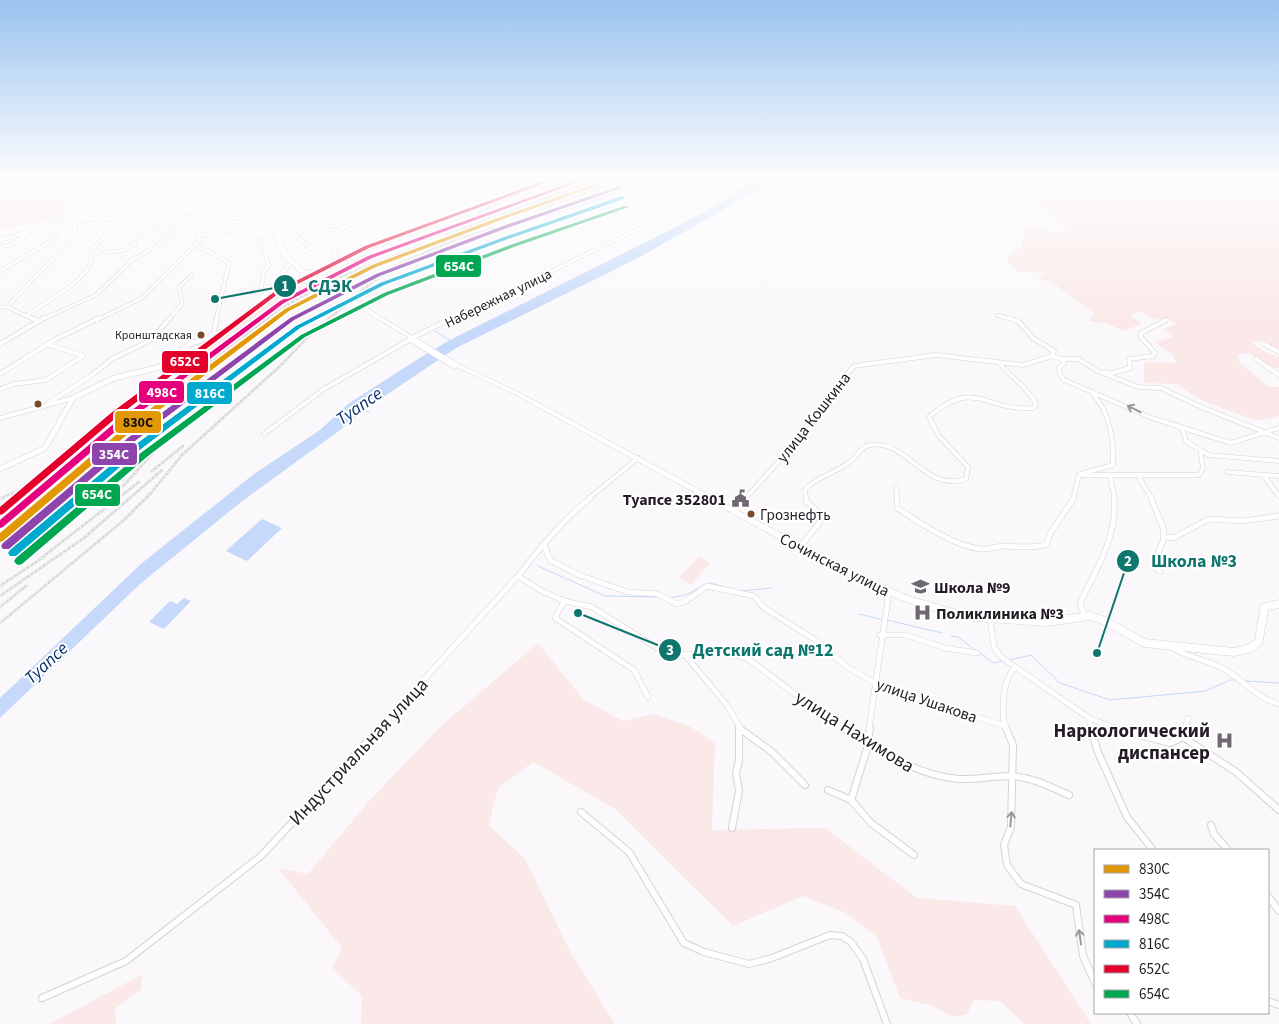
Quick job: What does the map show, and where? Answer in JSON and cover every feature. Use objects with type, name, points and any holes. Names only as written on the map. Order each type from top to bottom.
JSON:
[{"type":"highway","points":[[0,240],[42,227]]},
{"type":"highway","name":"Сочинская улица","points":[[273,227],[284,254],[302,271],[456,366],[488,378],[734,512],[889,592],[953,613],[990,618],[1046,622],[1085,616],[1104,621],[1144,643],[1234,652],[1249,649],[1259,642],[1264,606],[1279,604]]},
{"type":"main road","points":[[0,468],[45,448],[73,398],[114,378],[160,367],[182,348],[232,328],[255,307],[292,260],[315,247],[342,227]]},
{"type":"main road","points":[[327,238],[333,237],[349,227]]},
{"type":"main road","points":[[274,284],[274,287],[289,286],[310,280],[321,282],[320,276],[337,262],[333,237]]},
{"type":"main road","points":[[327,238],[334,249]]},
{"type":"main road","points":[[315,247],[328,244],[334,249]]},
{"type":"main road","points":[[255,307],[303,277],[302,271],[316,273],[332,267]]},
{"type":"main road","points":[[268,292],[277,292]]},
{"type":"street","points":[[7,307],[74,236],[75,227]]},
{"type":"street","points":[[26,316],[82,276],[90,266],[90,254],[103,239],[109,227]]},
{"type":"street","points":[[95,246],[101,247],[106,253],[124,250],[135,244],[135,238],[157,227]]},
{"type":"street","points":[[0,344],[38,321],[96,295],[132,260],[157,246],[178,227]]},
{"type":"street","points":[[180,227],[198,236],[234,230],[240,227]]},
{"type":"street","points":[[287,227],[315,247]]},
{"type":"street","points":[[396,247],[447,227]]},
{"type":"street","name":"Набережная улица","points":[[264,434],[324,389],[413,339],[644,227]]},
{"type":"street","points":[[349,262],[369,246],[393,238],[395,240],[423,228],[424,235]]},
{"type":"street","points":[[0,247],[10,246],[33,229]]},
{"type":"street","points":[[0,271],[50,242],[57,235]]},
{"type":"street","points":[[0,374],[47,344],[142,298],[200,240],[198,236]]},
{"type":"street","points":[[260,239],[264,256],[270,266],[264,272],[261,290],[268,292]]},
{"type":"street","points":[[195,244],[229,263],[213,334]]},
{"type":"street","points":[[47,404],[92,375],[112,359],[151,340],[182,304],[179,287],[192,275]]},
{"type":"street","points":[[0,307],[7,307],[38,321]]},
{"type":"street","points":[[997,315],[1018,322],[1027,329],[1032,338],[1054,350],[1052,356],[1061,359],[1078,359],[1098,371],[1138,387],[1161,388],[1200,407],[1279,438]]},
{"type":"street","points":[[1098,371],[1112,372],[1130,368],[1129,359],[1154,356],[1156,353],[1141,337],[1141,334],[1166,320]]},
{"type":"street","points":[[0,390],[14,384],[46,380],[83,356],[47,344]]},
{"type":"street","points":[[1264,344],[1279,352]]},
{"type":"street","name":"улица Кошкина","points":[[734,512],[787,452],[830,392],[854,366],[936,355],[1000,364],[1023,365],[1052,356]]},
{"type":"street","points":[[1061,359],[1064,363],[1059,368],[1060,375],[1064,380],[1117,401],[1152,418],[1180,427],[1195,430],[1231,443],[1279,428]]},
{"type":"street","points":[[1256,359],[1279,375]]},
{"type":"street","points":[[800,547],[820,522],[817,511],[806,501],[805,490],[818,477],[850,463],[860,449],[868,445],[891,448],[944,482],[956,483],[966,479],[968,467],[957,458],[945,442],[935,433],[929,424],[929,417],[938,408],[952,400],[975,396],[986,399],[1001,408],[1012,410],[1033,408],[1036,404],[1033,397],[1012,379],[1000,364]]},
{"type":"street","points":[[1079,475],[1113,465],[1114,461],[1110,429],[1096,396],[1088,391]]},
{"type":"street","points":[[0,418],[73,398]]},
{"type":"street","points":[[1180,427],[1186,441],[1209,455],[1279,461]]},
{"type":"street","points":[[1079,475],[1199,476],[1204,468],[1200,450]]},
{"type":"street","name":"Индустриальная улица","points":[[42,998],[126,961],[261,856],[430,675],[574,511],[638,458]]},
{"type":"street","points":[[1227,472],[1279,476]]},
{"type":"street","points":[[896,487],[897,508],[951,539],[982,549],[1001,546],[1032,548],[1046,544],[1047,537],[1054,525],[1076,496],[1079,475]]},
{"type":"street","points":[[1085,616],[1080,603],[1106,546],[1114,518],[1116,504],[1110,476]]},
{"type":"street","points":[[1138,476],[1158,509],[1164,537],[1152,565],[1160,572]]},
{"type":"street","points":[[1264,476],[1279,496]]},
{"type":"street","points":[[1164,537],[1173,538],[1186,529],[1201,525],[1208,519],[1243,521],[1279,516]]},
{"type":"street","name":"улица Ушакова","points":[[544,544],[550,560],[579,575],[607,582],[628,592],[658,594],[676,604],[686,601],[707,586],[754,596],[764,607],[817,642],[847,667],[875,683],[1005,726]]},
{"type":"street","name":"улица Нахимова","points":[[518,576],[540,590],[564,601],[592,607],[668,655],[698,653],[731,654],[746,658],[824,716],[899,761],[940,777],[978,779],[1012,776],[1032,779],[1069,795]]},
{"type":"street","points":[[851,800],[852,785],[868,742],[880,635],[889,592]]},
{"type":"street","points":[[564,601],[555,618],[634,670],[648,697]]},
{"type":"street","points":[[990,618],[994,647],[1001,657],[1089,718],[1105,726],[1170,743],[1183,737]]},
{"type":"street","points":[[880,635],[890,632],[914,637],[943,648],[977,653]]},
{"type":"street","points":[[1170,646],[1179,654],[1210,662],[1243,683],[1252,692],[1279,705]]},
{"type":"street","points":[[685,655],[703,679],[726,704],[739,728],[772,752],[805,785]]},
{"type":"street","points":[[1015,668],[1008,674],[1004,690],[1005,726],[1013,745],[1011,827],[1004,845],[1007,865],[1021,884],[1076,905],[1083,956],[1094,981]]},
{"type":"street","points":[[1089,718],[1097,750],[1127,817],[1152,849]]},
{"type":"street","points":[[1183,737],[1188,718]]},
{"type":"street","points":[[732,828],[738,791],[736,773],[739,760],[739,728]]},
{"type":"street","points":[[1183,737],[1236,772],[1279,810]]},
{"type":"street","points":[[828,790],[851,800],[870,823],[914,855]]},
{"type":"street","points":[[581,812],[628,852],[684,943],[713,955],[749,964],[772,958],[830,935],[842,936],[851,942],[864,959],[887,1024]]},
{"type":"street","points":[[1211,825],[1214,834],[1227,849]]},
{"type":"street","points":[[1269,897],[1279,911]]},
{"type":"shaded area","points":[[0,227],[16,227],[0,230]]},
{"type":"shaded area","points":[[1025,227],[1039,227],[1056,234],[1068,229],[1065,227],[1279,227],[1279,349],[1262,340],[1252,343],[1265,352],[1279,356],[1279,368],[1275,368],[1249,353],[1237,355],[1240,363],[1269,387],[1279,387],[1279,416],[1258,421],[1203,401],[1176,384],[1144,383],[1144,362],[1177,363],[1173,355],[1154,342],[1173,337],[1163,329],[1176,324],[1167,318],[1156,320],[1140,311],[1129,315],[1142,324],[1123,331],[1108,324],[1089,321],[1095,314],[1052,282],[1036,279],[1045,275],[1038,271],[1019,271],[1012,266],[1006,257],[1022,246]]},
{"type":"shaded area","points":[[314,283],[320,285],[270,314],[203,364],[191,367],[202,350],[193,343],[204,338],[212,344],[236,328],[270,297],[296,285],[301,287]]},
{"type":"shaded area","points":[[699,556],[710,563],[691,585],[679,578]]},
{"type":"shaded area","points":[[538,643],[584,700],[623,721],[654,714],[691,727],[715,743],[712,830],[825,828],[917,898],[1015,906],[1091,1024],[1024,1024],[1000,1001],[974,1000],[967,1014],[953,1017],[930,1005],[900,998],[877,937],[844,912],[803,896],[733,926],[615,809],[533,762],[498,788],[489,825],[525,859],[571,953],[615,1024],[361,1024],[362,996],[332,968],[342,948],[278,868],[308,874],[369,801],[441,726]]},
{"type":"shaded area","points":[[143,974],[141,990],[114,1009],[117,1024],[49,1024]]},
{"type":"water","name":"Туапсе","points":[[676,227],[693,227],[638,258],[456,348],[364,410],[340,430],[241,502],[140,584],[0,718],[0,698],[142,563],[254,474],[320,430],[348,404],[450,340]]},
{"type":"water","points":[[262,519],[282,528],[247,561],[226,551]]},
{"type":"water","points":[[184,598],[191,601],[164,629],[149,622],[170,601],[177,604]]},
{"type":"waterway","points":[[435,331],[451,341]]},
{"type":"waterway","name":"Туапсе","points":[[364,410],[370,413]]},
{"type":"waterway","points":[[538,566],[605,596],[656,597]]},
{"type":"waterway","points":[[670,598],[685,595],[710,583],[725,587]]},
{"type":"waterway","points":[[741,591],[772,588]]},
{"type":"waterway","points":[[859,614],[883,620]]},
{"type":"waterway","points":[[887,620],[942,633]]},
{"type":"waterway","points":[[951,636],[958,637],[975,650]]},
{"type":"waterway","points":[[979,652],[993,663],[1003,661]]},
{"type":"waterway","points":[[1010,660],[1031,655],[1060,683],[1110,700],[1205,691],[1230,680],[1236,680]]},
{"type":"waterway","points":[[1245,681],[1279,683]]},
{"type":"railway","points":[[444,236],[469,227]]},
{"type":"railway","points":[[0,623],[124,520],[151,493],[182,455],[278,368],[311,334],[372,282],[400,264],[459,238],[501,227]]},
{"type":"railway","points":[[0,499],[58,470],[104,441],[232,344],[301,297],[354,272],[426,244]]},
{"type":"railway","points":[[122,480],[138,452],[158,426]]},
{"type":"railway","points":[[152,471],[183,446]]},
{"type":"railway","points":[[115,495],[154,452]]},
{"type":"railway","points":[[0,596],[84,538],[162,470]]},
{"type":"railway","points":[[40,559],[139,482]]},
{"type":"railway","points":[[0,586],[45,556]]},
{"type":"railway","points":[[0,607],[26,586]]},
{"type":"transit line","name":"652С","points":[[0,512],[114,415],[276,293],[367,247],[423,227]]},
{"type":"transit line","name":"498С","points":[[0,525],[120,423],[282,302],[370,257],[453,227]]},
{"type":"transit line","name":"830С","points":[[0,538],[126,431],[287,310],[374,266],[479,227]]},
{"type":"transit line","name":"354С","points":[[6,546],[132,439],[292,319],[378,275],[506,227]]},
{"type":"transit line","name":"816С","points":[[13,553],[138,447],[298,327],[382,284],[539,227]]},
{"type":"transit line","name":"654С","points":[[19,561],[145,454],[303,336],[386,294],[568,227]]},
{"type":"place","name":"СДЭК","points":[[215,299]]},
{"type":"place","name":"Кронштадская","points":[[201,335]]},
{"type":"place","name":"Туапсе 352801","points":[[740,499]]},
{"type":"place","name":"Грознефть","points":[[751,514]]},
{"type":"place","name":"Школа №9","points":[[920,587]]},
{"type":"place","name":"Детский сад №12","points":[[578,613]]},
{"type":"place","name":"Поликлиника №3","points":[[922,613]]},
{"type":"place","name":"Школа №3","points":[[1097,653]]},
{"type":"place","name":"Наркологический диспансер","points":[[1224,741]]}]
